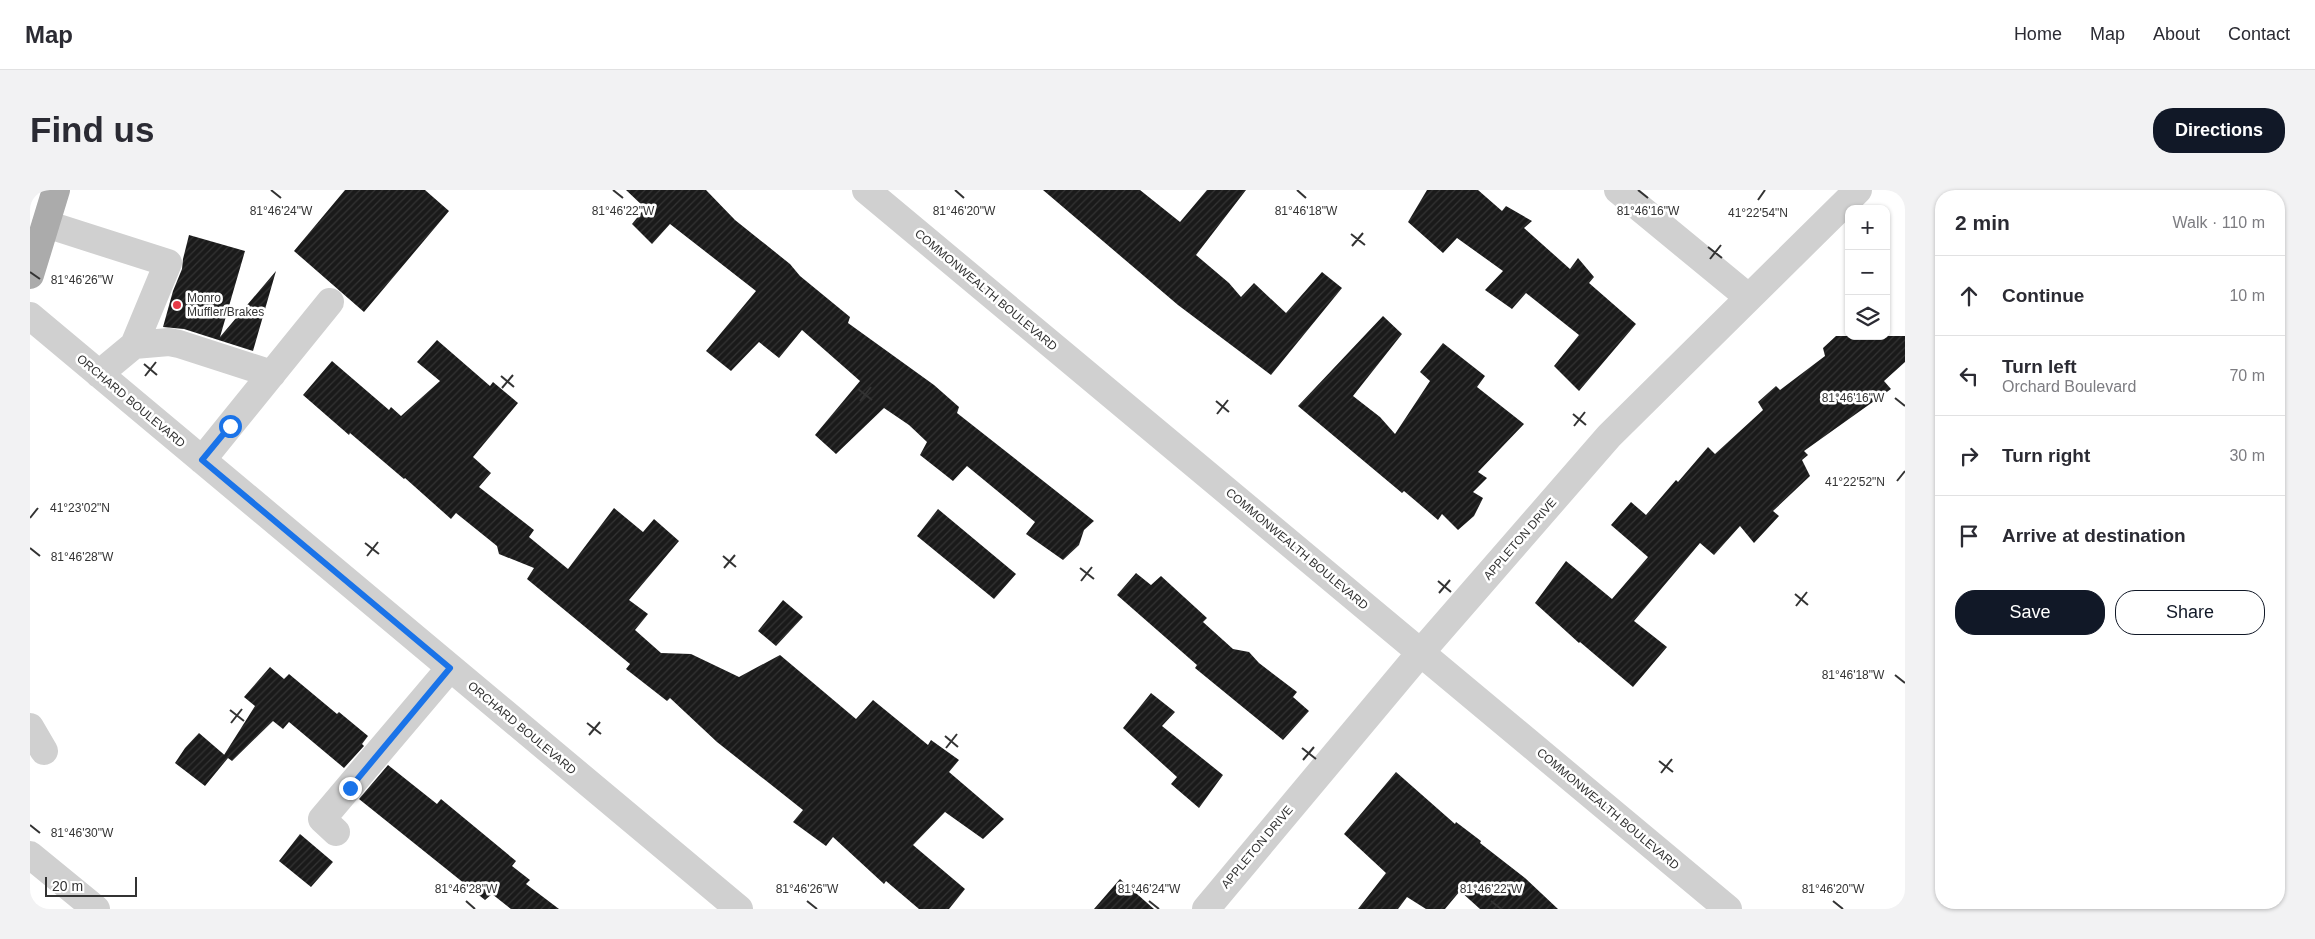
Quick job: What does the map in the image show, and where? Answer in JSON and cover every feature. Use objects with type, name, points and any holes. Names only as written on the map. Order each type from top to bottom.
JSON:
[{"type":"main road","points":[[30,275],[56,190]]},
{"type":"street","name":"COMMONWEALTH BOULEVARD","points":[[866,190],[1728,909]]},
{"type":"street","points":[[1618,190],[1748,297]]},
{"type":"street","name":"APPLETON DRIVE","points":[[1206,909],[1421,652],[1609,436],[1858,190]]},
{"type":"street","points":[[46,224],[168,263],[134,345],[99,374]]},
{"type":"street","points":[[202,460],[330,302]]},
{"type":"street","name":"ORCHARD BOULEVARD","points":[[30,316],[739,909]]},
{"type":"street","points":[[134,345],[169,342],[180,344],[272,374]]},
{"type":"street","points":[[336,832],[322,819],[450,668]]},
{"type":"street","points":[[30,727],[44,751]]},
{"type":"street","points":[[30,855],[96,909]]},
{"type":"building","points":[[345,190],[425,190],[449,211],[364,312],[294,251]]},
{"type":"building","points":[[626,190],[706,190],[735,220],[790,264],[800,276],[850,317],[848,323],[934,385],[959,407],[957,413],[1094,521],[1084,530],[1079,545],[1063,560],[1026,534],[1035,522],[967,466],[953,481],[920,455],[927,442],[909,425],[884,408],[836,454],[815,435],[860,381],[802,330],[779,358],[759,342],[731,371],[706,351],[756,291],[670,224],[652,244],[632,224],[645,208]]},
{"type":"building","points":[[1043,190],[1140,190],[1180,222],[1207,190],[1246,190],[1196,255],[1229,283],[1241,297],[1254,283],[1286,313],[1322,272],[1342,288],[1271,375],[1178,305]]},
{"type":"building","points":[[1427,190],[1478,190],[1502,211],[1506,206],[1532,221],[1524,228],[1570,269],[1578,258],[1594,277],[1589,283],[1636,324],[1579,391],[1554,366],[1579,335],[1526,293],[1512,309],[1485,290],[1503,271],[1457,238],[1443,253],[1408,222]]},
{"type":"building","points":[[189,235],[245,251],[220,337],[276,271],[253,351],[184,329],[163,327],[173,291],[182,269]]},
{"type":"building","points":[[1383,316],[1402,334],[1353,396],[1380,417],[1395,434],[1430,381],[1420,372],[1443,343],[1485,376],[1477,387],[1524,424],[1478,472],[1487,478],[1473,492],[1483,498],[1474,516],[1458,530],[1442,514],[1438,520],[1404,491],[1402,493],[1298,406]]},
{"type":"building","points":[[1836,336],[1845,336],[1845,340],[1890,340],[1890,336],[1905,336],[1905,362],[1884,381],[1891,389],[1804,451],[1808,455],[1802,460],[1810,476],[1773,511],[1779,516],[1754,543],[1740,526],[1714,555],[1700,543],[1634,621],[1667,647],[1633,687],[1579,643],[1535,603],[1566,561],[1612,599],[1648,557],[1611,525],[1631,502],[1646,515],[1708,447],[1715,454],[1763,410],[1758,402],[1776,386],[1780,390],[1825,356],[1823,348]]},
{"type":"building","points":[[437,340],[490,386],[493,382],[518,403],[473,457],[491,473],[479,487],[534,530],[529,537],[568,569],[614,508],[643,532],[654,519],[679,541],[629,600],[648,614],[635,630],[661,653],[691,654],[739,677],[780,655],[856,719],[873,700],[928,745],[931,740],[959,760],[949,772],[1004,819],[983,839],[945,812],[913,845],[965,889],[949,909],[919,909],[886,881],[884,884],[833,837],[826,846],[793,822],[803,810],[717,742],[670,698],[667,701],[626,669],[630,664],[527,579],[534,568],[499,554],[497,546],[456,513],[451,519],[405,478],[350,433],[349,435],[303,395],[332,361],[389,410],[391,407],[401,416],[440,381],[417,362]]},
{"type":"building","points":[[938,509],[1016,574],[994,599],[917,536]]},
{"type":"building","points":[[1136,573],[1151,585],[1161,576],[1207,618],[1203,622],[1233,649],[1249,652],[1259,663],[1297,692],[1293,697],[1309,711],[1283,740],[1195,668],[1197,665],[1117,595]]},
{"type":"building","points":[[783,600],[803,617],[776,646],[758,631]]},
{"type":"building","points":[[270,667],[284,679],[289,674],[337,714],[339,712],[368,736],[362,744],[364,746],[344,768],[289,722],[283,729],[273,721],[232,761],[224,755],[255,706],[244,697]]},
{"type":"building","points":[[1151,693],[1175,712],[1162,726],[1223,775],[1199,808],[1171,784],[1177,777],[1123,728]]},
{"type":"building","points":[[199,733],[228,758],[205,786],[175,763],[185,748]]},
{"type":"building","points":[[388,765],[437,804],[441,799],[516,861],[512,866],[530,880],[526,884],[559,909],[511,909],[492,894],[485,900],[359,799]]},
{"type":"building","points":[[1396,772],[1455,824],[1456,822],[1481,841],[1480,843],[1525,878],[1558,909],[1480,909],[1460,891],[1445,909],[1426,909],[1407,897],[1398,909],[1358,909],[1386,873],[1344,834]]},
{"type":"building","points":[[300,834],[333,862],[311,887],[279,861]]},
{"type":"building","points":[[1120,879],[1154,909],[1094,909]]},
{"type":"place","name":"Monro Muffler/Brakes","points":[[177,305]]},
{"type":"route","points":[[230,426],[202,460],[450,668],[350,788]]}]
